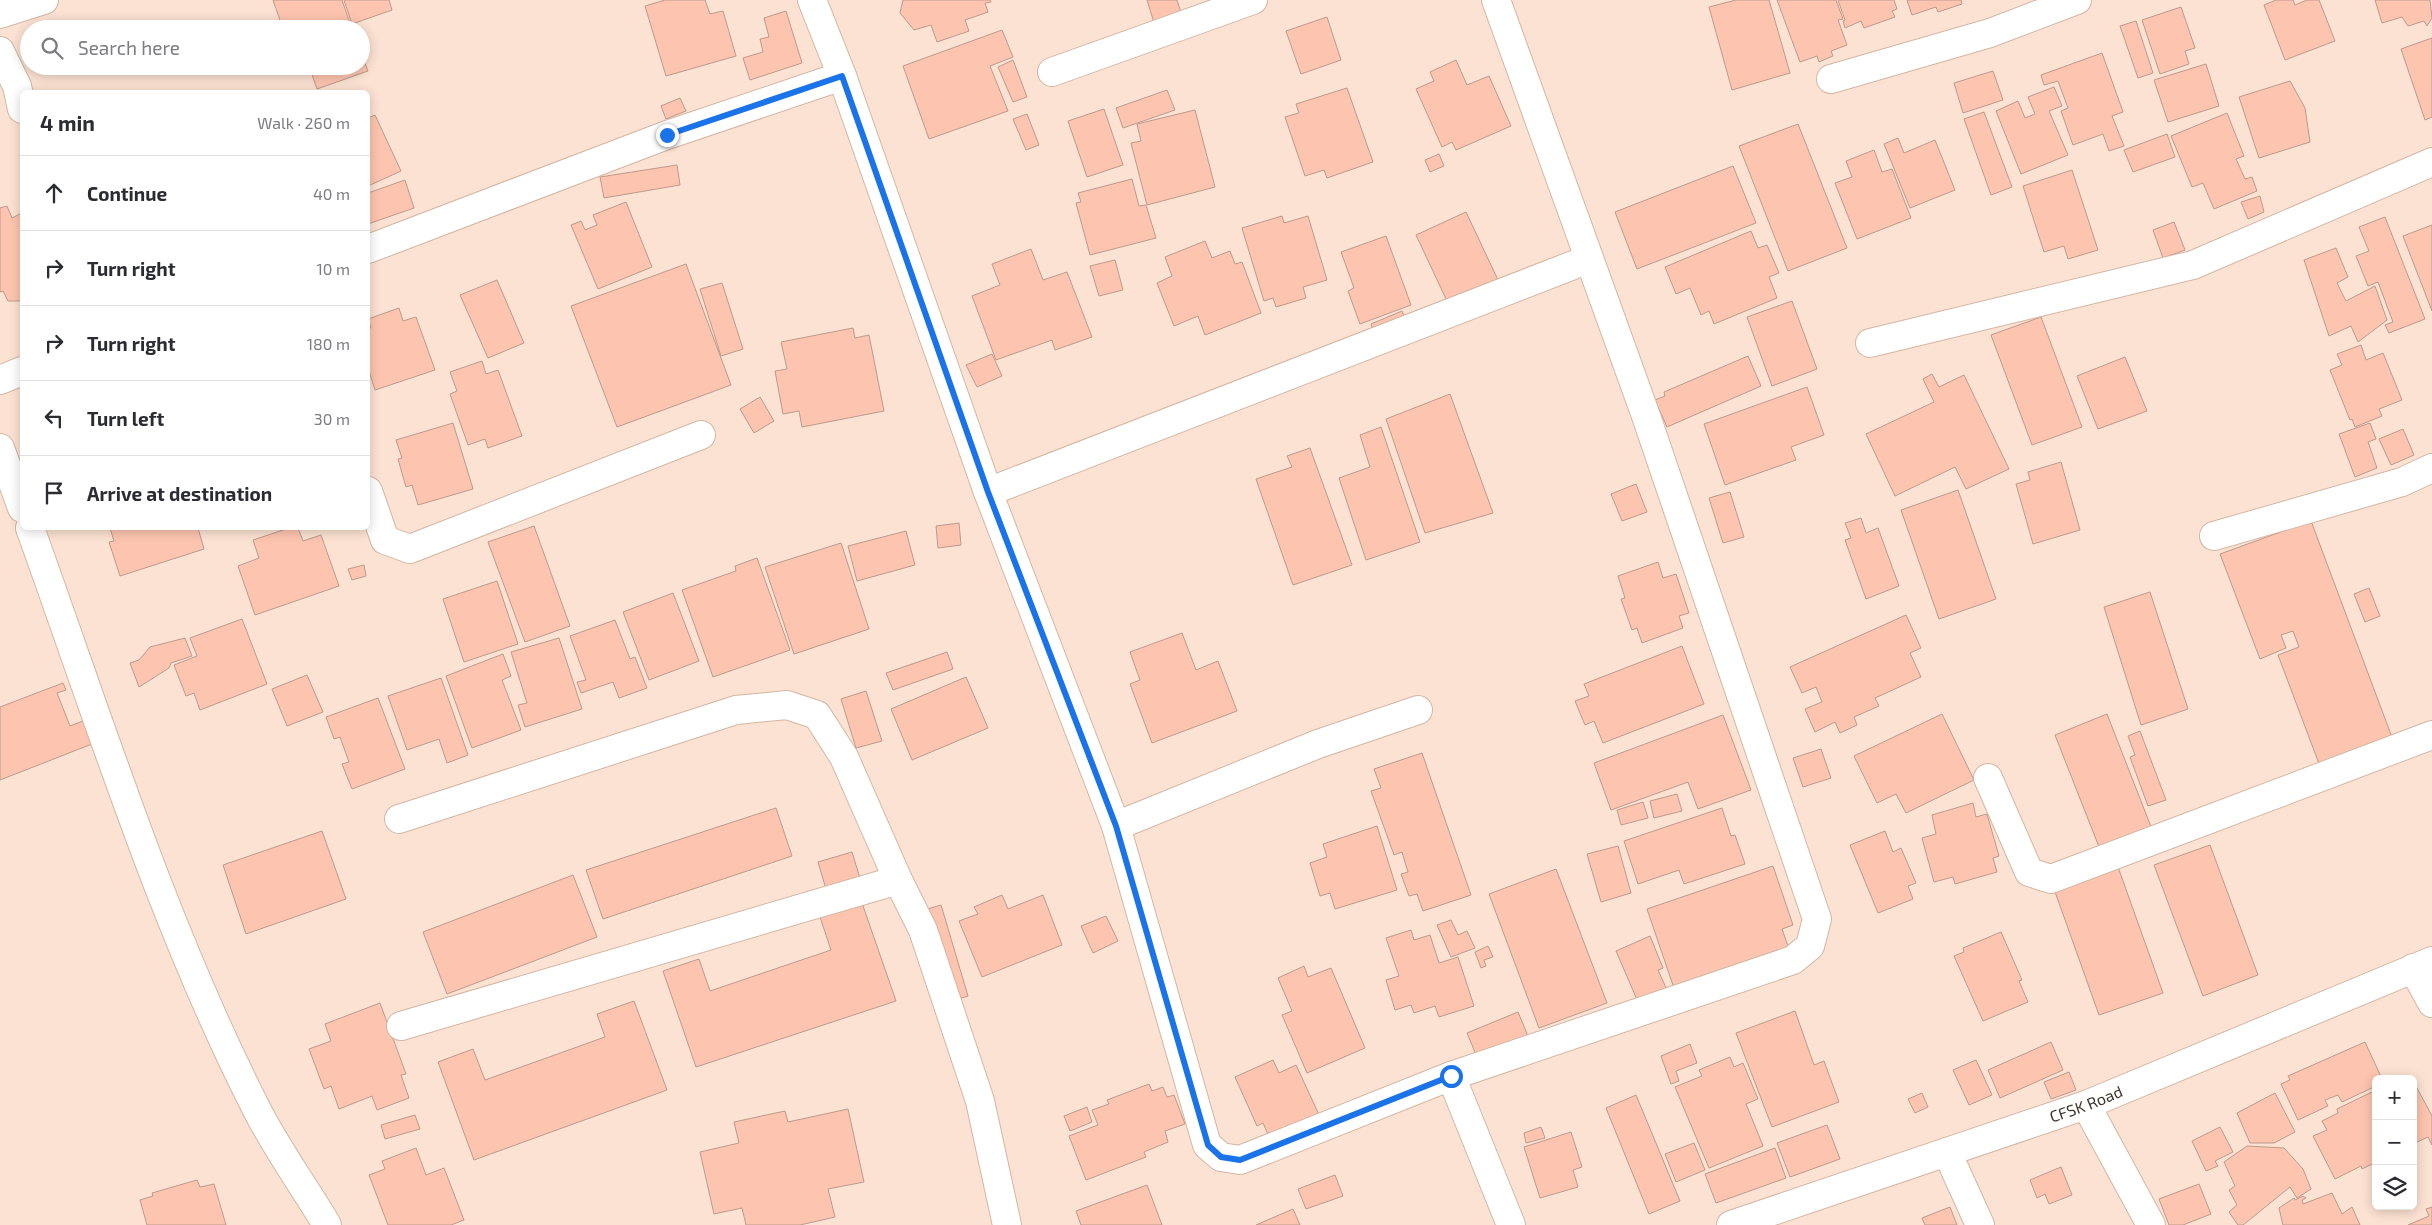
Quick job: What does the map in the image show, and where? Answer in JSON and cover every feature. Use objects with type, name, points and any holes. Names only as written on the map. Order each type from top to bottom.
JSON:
[{"type":"street","points":[[0,14],[44,0]]},
{"type":"street","points":[[812,0],[842,76],[988,492],[1116,826],[1208,1145],[1221,1157],[1240,1160],[1451,1076],[1794,960],[1810,946],[1817,919],[1649,425],[1496,0]]},
{"type":"street","points":[[1052,72],[1253,0]]},
{"type":"street","points":[[1831,79],[1990,33],[2078,0]]},
{"type":"street","points":[[0,50],[17,86],[20,100]]},
{"type":"street","points":[[370,248],[667,135],[842,76]]},
{"type":"street","points":[[1870,343],[2193,265],[2432,162]]},
{"type":"street","points":[[988,492],[1590,259]]},
{"type":"street","points":[[0,380],[20,372]]},
{"type":"street","points":[[370,497],[384,540],[410,549],[701,435]]},
{"type":"street","points":[[0,448],[20,503]]},
{"type":"street","points":[[2214,536],[2402,482],[2432,468]]},
{"type":"street","points":[[31,530],[141,836],[185,949],[256,1109],[328,1225]]},
{"type":"street","points":[[399,820],[736,710],[787,705],[817,715],[844,757],[898,880],[923,930],[980,1101],[1007,1225]]},
{"type":"street","points":[[1116,826],[1318,744],[1418,710]]},
{"type":"street","points":[[1988,778],[2029,872],[2051,879],[2432,735]]},
{"type":"street","points":[[401,1026],[898,880]]},
{"type":"street","points":[[2423,964],[2432,1003]]},
{"type":"street","name":"CFSK Road","points":[[1737,1224],[2086,1105],[2423,964]]},
{"type":"street","points":[[1451,1076],[1511,1225]]},
{"type":"street","points":[[2086,1105],[2151,1225]]},
{"type":"street","points":[[1947,1152],[1980,1225]]},
{"type":"building","points":[[273,0],[342,0],[349,20],[280,20]]},
{"type":"building","points":[[344,0],[389,0],[392,10],[363,20],[351,20]]},
{"type":"building","points":[[665,0],[705,0],[710,14],[723,11],[736,56],[666,76],[645,6]]},
{"type":"building","points":[[903,0],[990,0],[991,2],[985,3],[988,12],[965,20],[969,31],[937,42],[931,25],[914,30],[900,13]]},
{"type":"building","points":[[1147,0],[1177,0],[1183,19],[1155,26]]},
{"type":"building","points":[[1736,0],[1769,0],[1790,73],[1732,90],[1709,7]]},
{"type":"building","points":[[1777,0],[1836,0],[1843,19],[1838,20],[1847,45],[1831,51],[1833,56],[1819,62],[1817,56],[1800,62]]},
{"type":"building","points":[[1838,0],[1894,0],[1897,9],[1892,11],[1895,17],[1864,28],[1861,21],[1845,28],[1843,21],[1845,20]]},
{"type":"building","points":[[1907,0],[1961,0],[1962,4],[1938,12],[1936,7],[1912,15]]},
{"type":"building","points":[[2276,0],[2293,0],[2295,5],[2307,0],[2319,0],[2335,41],[2285,60],[2264,5]]},
{"type":"building","points":[[2375,0],[2430,0],[2432,18],[2427,26],[2424,21],[2408,26],[2402,17],[2382,23]]},
{"type":"building","points":[[2181,7],[2195,48],[2185,51],[2189,64],[2160,74],[2142,20]]},
{"type":"building","points":[[786,11],[802,63],[750,80],[743,58],[763,52],[760,39],[769,37],[764,18]]},
{"type":"building","points":[[1327,17],[1341,60],[1301,74],[1286,31]]},
{"type":"building","points":[[2136,21],[2153,73],[2138,78],[2120,26]]},
{"type":"building","points":[[1002,30],[1013,57],[990,66],[1008,111],[929,139],[903,66]]},
{"type":"building","points":[[2432,38],[2432,117],[2425,120],[2401,49]]},
{"type":"building","points":[[2102,53],[2123,112],[2112,116],[2124,146],[2109,151],[2103,134],[2073,145],[2061,111],[2068,108],[2058,81],[2044,85],[2041,75]]},
{"type":"building","points":[[1013,60],[1027,97],[1013,102],[998,67]]},
{"type":"building","points":[[1456,60],[1467,85],[1489,76],[1511,126],[1456,150],[1452,142],[1442,147],[1416,89],[1434,81],[1430,72]]},
{"type":"building","points":[[2206,64],[2219,106],[2168,122],[2154,80]]},
{"type":"building","points":[[1993,71],[2003,100],[1963,113],[1954,83]]},
{"type":"building","points":[[312,75],[357,75],[317,89]]},
{"type":"building","points":[[2290,81],[2305,108],[2310,142],[2259,158],[2239,97]]},
{"type":"building","points":[[2054,87],[2062,106],[2049,111],[2068,155],[2021,174],[1996,111],[2018,101],[2025,118],[2035,114],[2028,97]]},
{"type":"building","points":[[1347,88],[1373,162],[1327,178],[1324,170],[1305,176],[1285,117],[1299,113],[1296,104]]},
{"type":"building","points":[[1167,90],[1175,110],[1123,128],[1116,108]]},
{"type":"building","points":[[680,98],[686,111],[666,119],[661,106]]},
{"type":"building","points":[[1104,109],[1123,165],[1087,177],[1068,121]]},
{"type":"building","points":[[1195,110],[1215,187],[1147,205],[1131,143],[1141,141],[1137,124]]},
{"type":"building","points":[[1984,112],[2012,187],[1991,195],[1964,119]]},
{"type":"building","points":[[2227,113],[2244,156],[2236,159],[2245,179],[2252,177],[2257,191],[2214,209],[2203,183],[2192,187],[2171,136]]},
{"type":"building","points":[[1027,114],[1039,145],[1026,150],[1013,119]]},
{"type":"building","points":[[375,115],[401,171],[370,185],[370,117]]},
{"type":"building","points":[[1798,124],[1847,248],[1788,271],[1739,146]]},
{"type":"building","points":[[2167,134],[2175,157],[2133,172],[2124,150]]},
{"type":"building","points":[[1898,138],[1904,153],[1935,140],[1955,190],[1910,208],[1884,144]]},
{"type":"building","points":[[1874,150],[1882,172],[1892,169],[1911,218],[1857,239],[1835,183],[1852,177],[1846,161]]},
{"type":"building","points":[[1439,154],[1444,166],[1430,172],[1425,160]]},
{"type":"building","points":[[677,165],[680,185],[604,198],[600,177]]},
{"type":"building","points":[[1733,166],[1756,223],[1637,269],[1615,212]]},
{"type":"building","points":[[2072,170],[2098,250],[2068,259],[2064,246],[2044,252],[2023,186]]},
{"type":"building","points":[[1132,179],[1139,206],[1146,205],[1156,238],[1090,255],[1076,203],[1081,202],[1078,193]]},
{"type":"building","points":[[405,180],[414,208],[370,223],[370,192]]},
{"type":"building","points":[[2260,196],[2264,212],[2248,219],[2241,202]]},
{"type":"building","points":[[626,202],[652,267],[598,289],[571,225],[581,221],[585,230],[597,225],[593,215]]},
{"type":"building","points":[[7,206],[12,218],[20,214],[20,301],[8,301],[3,291],[0,292],[0,208]]},
{"type":"building","points":[[1466,212],[1498,280],[1448,303],[1416,235]]},
{"type":"building","points":[[1282,216],[1284,223],[1308,216],[1327,280],[1303,287],[1306,298],[1276,307],[1273,298],[1264,301],[1242,228]]},
{"type":"building","points":[[2385,217],[2425,319],[2389,333],[2385,325],[2393,322],[2378,282],[2368,286],[2356,256],[2369,251],[2359,227]]},
{"type":"building","points":[[2174,222],[2185,250],[2163,258],[2153,230]]},
{"type":"building","points":[[2432,225],[2432,311],[2403,236]]},
{"type":"building","points":[[1751,231],[1758,248],[1767,245],[1779,273],[1769,277],[1777,298],[1714,324],[1709,311],[1701,315],[1690,288],[1676,294],[1665,267]]},
{"type":"building","points":[[1386,236],[1411,305],[1360,324],[1348,291],[1354,288],[1341,252]]},
{"type":"building","points":[[1205,241],[1212,258],[1230,251],[1235,264],[1242,262],[1261,313],[1205,335],[1198,316],[1174,326],[1157,283],[1172,276],[1165,257]]},
{"type":"building","points":[[2336,248],[2348,277],[2337,283],[2346,301],[2375,286],[2387,320],[2358,342],[2351,326],[2329,336],[2304,260]]},
{"type":"building","points":[[1031,249],[1043,280],[1067,272],[1092,337],[1055,350],[1052,340],[996,360],[972,296],[1000,285],[992,264]]},
{"type":"building","points":[[1115,260],[1123,290],[1099,296],[1090,266]]},
{"type":"building","points":[[686,264],[731,385],[617,427],[571,306]]},
{"type":"building","points":[[497,280],[524,343],[488,358],[460,295]]},
{"type":"building","points":[[722,283],[743,349],[721,356],[700,289]]},
{"type":"building","points":[[1792,301],[1817,369],[1772,386],[1747,317]]},
{"type":"building","points":[[399,308],[403,321],[416,317],[435,370],[375,390],[370,374],[370,318]]},
{"type":"building","points":[[1402,311],[1408,326],[1376,338],[1371,324]]},
{"type":"building","points":[[2041,317],[2082,427],[2032,445],[1991,335]]},
{"type":"building","points":[[853,328],[855,338],[869,335],[884,411],[802,427],[799,411],[783,414],[775,371],[787,369],[781,342]]},
{"type":"building","points":[[2361,345],[2366,360],[2383,353],[2402,400],[2379,409],[2382,416],[2355,427],[2352,419],[2350,420],[2330,370],[2342,365],[2337,354]]},
{"type":"building","points":[[992,354],[1002,376],[977,387],[966,365]]},
{"type":"building","points":[[1748,356],[1761,386],[1667,427],[1655,400],[1665,396],[1664,392]]},
{"type":"building","points":[[2125,357],[2147,411],[2098,429],[2077,376]]},
{"type":"building","points":[[482,361],[486,374],[498,370],[522,436],[488,448],[485,439],[468,445],[450,394],[457,391],[450,372]]},
{"type":"building","points":[[1932,374],[1939,387],[1964,375],[2009,469],[1966,489],[1955,467],[1895,496],[1866,434],[1934,402],[1923,379]]},
{"type":"building","points":[[1807,387],[1824,435],[1791,447],[1796,460],[1725,485],[1704,424]]},
{"type":"building","points":[[1450,394],[1493,513],[1425,533],[1386,419]]},
{"type":"building","points":[[760,397],[774,421],[754,433],[740,409]]},
{"type":"building","points":[[453,423],[473,489],[418,505],[412,485],[406,487],[398,459],[402,458],[396,440]]},
{"type":"building","points":[[2370,423],[2376,439],[2368,442],[2377,468],[2355,477],[2339,434]]},
{"type":"building","points":[[1381,427],[1420,542],[1366,560],[1339,478],[1370,467],[1360,435]]},
{"type":"building","points":[[2403,429],[2414,455],[2391,465],[2379,439]]},
{"type":"building","points":[[1310,448],[1352,565],[1293,585],[1256,479],[1292,467],[1287,456]]},
{"type":"building","points":[[2061,462],[2080,530],[2033,544],[2016,484],[2030,480],[2028,472]]},
{"type":"building","points":[[1636,484],[1647,512],[1622,521],[1611,494]]},
{"type":"building","points":[[1958,490],[1996,599],[1939,619],[1901,510]]},
{"type":"building","points":[[1730,492],[1744,537],[1723,543],[1709,498]]},
{"type":"building","points":[[1861,518],[1866,533],[1878,528],[1899,586],[1866,599],[1845,540],[1851,538],[1845,523]]},
{"type":"building","points":[[2311,521],[2396,748],[2321,769],[2278,655],[2299,647],[2293,631],[2281,635],[2286,648],[2260,659],[2220,554]]},
{"type":"building","points":[[959,523],[961,545],[938,548],[936,526]]},
{"type":"building","points":[[534,526],[570,626],[525,642],[488,542]]},
{"type":"building","points":[[111,530],[199,530],[204,549],[120,576],[109,542],[114,541]]},
{"type":"building","points":[[283,530],[299,530],[303,541],[321,535],[339,586],[255,615],[238,566],[259,558],[253,540]]},
{"type":"building","points":[[906,531],[915,565],[857,581],[848,546]]},
{"type":"building","points":[[841,543],[869,629],[794,654],[765,567]]},
{"type":"building","points":[[757,558],[790,650],[713,677],[682,590],[736,571],[735,566]]},
{"type":"building","points":[[1658,562],[1663,578],[1676,574],[1689,613],[1679,616],[1683,628],[1642,643],[1637,628],[1632,630],[1621,599],[1625,598],[1618,576]]},
{"type":"building","points":[[364,565],[366,576],[352,580],[348,569]]},
{"type":"building","points":[[497,581],[518,644],[464,662],[443,599]]},
{"type":"building","points":[[2369,588],[2380,616],[2365,622],[2354,594]]},
{"type":"building","points":[[2150,592],[2188,709],[2141,725],[2104,607]]},
{"type":"building","points":[[673,593],[699,661],[649,680],[623,612]]},
{"type":"building","points":[[1906,615],[1921,648],[1910,653],[1921,677],[1875,698],[1879,706],[1854,717],[1857,725],[1840,733],[1835,722],[1815,732],[1805,709],[1822,702],[1816,687],[1802,693],[1790,667]]},
{"type":"building","points":[[242,619],[267,684],[200,710],[194,693],[186,696],[174,665],[197,656],[190,638]]},
{"type":"building","points":[[615,620],[630,659],[635,657],[647,688],[619,698],[613,682],[581,693],[577,682],[586,680],[570,636]]},
{"type":"building","points":[[1182,633],[1196,670],[1218,661],[1237,711],[1152,743],[1130,684],[1140,680],[1130,652]]},
{"type":"building","points":[[185,638],[192,656],[171,663],[169,668],[139,687],[130,663],[139,660],[150,647]]},
{"type":"building","points":[[559,638],[582,709],[525,727],[518,705],[527,703],[511,652]]},
{"type":"building","points":[[1682,646],[1704,704],[1603,743],[1594,721],[1585,725],[1575,701],[1589,696],[1584,684]]},
{"type":"building","points":[[947,652],[953,669],[893,690],[886,673]]},
{"type":"building","points":[[503,654],[511,676],[502,680],[521,730],[472,748],[446,676]]},
{"type":"building","points":[[307,675],[323,712],[287,726],[272,689]]},
{"type":"building","points":[[966,677],[988,728],[912,760],[891,709]]},
{"type":"building","points":[[441,678],[468,755],[447,763],[439,739],[407,750],[388,696]]},
{"type":"building","points":[[63,683],[66,690],[57,693],[70,726],[83,721],[92,744],[0,780],[0,707]]},
{"type":"building","points":[[866,691],[882,741],[856,748],[841,699]]},
{"type":"building","points":[[378,698],[405,769],[352,789],[342,764],[349,762],[340,737],[334,739],[326,717]]},
{"type":"building","points":[[1942,714],[1974,780],[1906,813],[1896,794],[1877,803],[1854,756]]},
{"type":"building","points":[[2107,714],[2155,837],[2103,857],[2055,735]]},
{"type":"building","points":[[1723,715],[1751,790],[1698,809],[1688,782],[1611,810],[1594,763]]},
{"type":"building","points":[[2140,731],[2166,800],[2148,806],[2130,757],[2135,755],[2128,736]]},
{"type":"building","points":[[1821,749],[1831,778],[1803,787],[1793,758]]},
{"type":"building","points":[[1422,753],[1471,895],[1423,911],[1417,894],[1409,896],[1401,874],[1408,872],[1402,852],[1394,855],[1371,791],[1381,788],[1374,769]]},
{"type":"building","points":[[1677,794],[1682,811],[1654,818],[1650,801]]},
{"type":"building","points":[[1643,802],[1648,818],[1621,825],[1617,810]]},
{"type":"building","points":[[1973,803],[1976,817],[1987,814],[1999,856],[1993,858],[1997,872],[1955,884],[1953,877],[1934,882],[1922,838],[1936,834],[1932,815]]},
{"type":"building","points":[[776,808],[792,856],[603,919],[586,870]]},
{"type":"building","points":[[1722,808],[1731,836],[1735,835],[1745,864],[1684,884],[1679,870],[1638,884],[1624,841]]},
{"type":"building","points":[[1377,826],[1397,890],[1335,909],[1330,893],[1320,896],[1310,863],[1327,857],[1323,844]]},
{"type":"building","points":[[322,831],[346,899],[246,934],[223,865]]},
{"type":"building","points":[[1885,831],[1893,852],[1901,848],[1916,883],[1908,886],[1913,899],[1878,913],[1850,845]]},
{"type":"building","points":[[2210,845],[2258,975],[2203,996],[2154,865]]},
{"type":"building","points":[[1618,846],[1631,893],[1601,902],[1587,854]]},
{"type":"building","points":[[852,852],[863,888],[829,899],[818,862]]},
{"type":"building","points":[[1773,866],[1793,925],[1782,929],[1791,955],[1676,994],[1647,909]]},
{"type":"building","points":[[2118,867],[2163,993],[2099,1015],[2054,889]]},
{"type":"building","points":[[1556,869],[1607,1003],[1539,1028],[1489,894]]},
{"type":"building","points":[[573,875],[597,937],[447,994],[423,932]]},
{"type":"building","points":[[1002,895],[1008,909],[1043,895],[1062,945],[982,977],[959,921],[978,914],[974,907]]},
{"type":"building","points":[[862,903],[896,1001],[696,1067],[663,971],[699,959],[710,991],[831,950],[820,917]]},
{"type":"building","points":[[941,905],[968,996],[949,1002],[921,911]]},
{"type":"building","points":[[1106,916],[1118,941],[1093,953],[1081,926]]},
{"type":"building","points":[[1451,920],[1458,935],[1467,931],[1475,948],[1451,957],[1437,925]]},
{"type":"building","points":[[1411,930],[1414,940],[1430,935],[1439,963],[1458,957],[1474,1006],[1439,1017],[1435,1006],[1414,1013],[1411,1005],[1395,1010],[1386,980],[1399,976],[1386,938]]},
{"type":"building","points":[[2001,932],[2022,980],[2019,981],[2028,1002],[1983,1021],[1954,956],[1964,952],[1963,948]]},
{"type":"building","points":[[1650,936],[1663,968],[1658,970],[1667,990],[1638,1002],[1616,951]]},
{"type":"building","points":[[1488,946],[1493,957],[1484,960],[1486,966],[1481,968],[1475,952]]},
{"type":"building","points":[[1304,966],[1308,977],[1331,968],[1365,1048],[1307,1073],[1282,1015],[1292,1011],[1278,978]]},
{"type":"building","points":[[634,1001],[667,1090],[474,1160],[438,1062],[473,1049],[485,1080],[605,1037],[597,1014]]},
{"type":"building","points":[[380,1003],[406,1074],[401,1075],[409,1098],[377,1110],[372,1096],[339,1109],[331,1086],[324,1089],[309,1049],[331,1041],[325,1024]]},
{"type":"building","points":[[1795,1011],[1814,1065],[1824,1061],[1839,1102],[1772,1127],[1736,1033]]},
{"type":"building","points":[[1518,1012],[1530,1041],[1479,1062],[1467,1033]]},
{"type":"building","points":[[2051,1042],[2063,1070],[2000,1098],[1988,1070]]},
{"type":"building","points":[[2365,1042],[2380,1075],[2372,1075],[2372,1088],[2342,1102],[2338,1095],[2325,1100],[2328,1106],[2298,1120],[2281,1084],[2290,1080],[2288,1076]]},
{"type":"building","points":[[1690,1044],[1697,1063],[1676,1071],[1679,1081],[1671,1084],[1661,1056]]},
{"type":"building","points":[[1730,1057],[1734,1067],[1743,1063],[1758,1099],[1746,1104],[1763,1146],[1709,1168],[1675,1087],[1702,1076],[1699,1070]]},
{"type":"building","points":[[1273,1060],[1279,1073],[1296,1065],[1321,1119],[1271,1141],[1263,1123],[1257,1126],[1235,1077]]},
{"type":"building","points":[[1976,1060],[1992,1095],[1969,1105],[1953,1070]]},
{"type":"building","points":[[2069,1072],[2076,1090],[2051,1099],[2044,1082]]},
{"type":"building","points":[[1149,1084],[1152,1091],[1163,1087],[1167,1097],[1174,1095],[1185,1124],[1165,1131],[1168,1142],[1144,1152],[1146,1157],[1086,1180],[1069,1136],[1098,1125],[1092,1110],[1109,1104],[1107,1100]]},
{"type":"building","points":[[2417,1088],[2432,1116],[2432,1145],[2428,1137],[2417,1142]]},
{"type":"building","points":[[2372,1092],[2372,1164],[2362,1169],[2361,1166],[2335,1179],[2313,1136],[2327,1130],[2322,1121],[2338,1113],[2337,1109]]},
{"type":"building","points":[[1922,1093],[1928,1107],[1915,1113],[1908,1099]]},
{"type":"building","points":[[2275,1093],[2295,1132],[2274,1143],[2250,1143],[2237,1113]]},
{"type":"building","points":[[1636,1095],[1680,1201],[1649,1214],[1606,1108]]},
{"type":"building","points":[[1087,1107],[1092,1122],[1070,1131],[1064,1116]]},
{"type":"building","points":[[848,1109],[864,1182],[828,1189],[835,1217],[800,1225],[746,1225],[742,1208],[714,1214],[700,1152],[739,1143],[734,1122],[785,1111],[788,1122]]},
{"type":"building","points":[[415,1115],[420,1129],[385,1139],[381,1125]]},
{"type":"building","points":[[1827,1125],[1840,1159],[1790,1177],[1777,1143]]},
{"type":"building","points":[[1541,1127],[1545,1138],[1526,1143],[1524,1133]]},
{"type":"building","points":[[2220,1127],[2233,1152],[2215,1161],[2218,1166],[2206,1171],[2192,1141]]},
{"type":"building","points":[[1571,1132],[1582,1167],[1573,1170],[1578,1187],[1540,1198],[1524,1147]]},
{"type":"building","points":[[1694,1143],[1705,1170],[1676,1182],[1665,1154]]},
{"type":"building","points":[[2247,1146],[2284,1148],[2303,1169],[2311,1189],[2297,1198],[2290,1187],[2243,1225],[2238,1225],[2229,1212],[2237,1205],[2229,1190],[2235,1186],[2224,1162]]},
{"type":"building","points":[[416,1148],[426,1175],[444,1168],[464,1220],[451,1225],[388,1225],[369,1175],[385,1169],[382,1161]]},
{"type":"building","points":[[1775,1148],[1786,1178],[1716,1203],[1705,1174]]},
{"type":"building","points":[[2061,1167],[2072,1195],[2049,1204],[2045,1194],[2037,1198],[2030,1180]]},
{"type":"building","points":[[1335,1175],[1343,1196],[1306,1209],[1298,1189]]},
{"type":"building","points":[[197,1180],[200,1187],[214,1184],[226,1225],[147,1225],[140,1200],[153,1196],[152,1193]]},
{"type":"building","points":[[2199,1184],[2211,1214],[2183,1225],[2169,1225],[2159,1199]]},
{"type":"building","points":[[1147,1185],[1162,1225],[1081,1225],[1076,1211]]},
{"type":"building","points":[[2332,1193],[2342,1214],[2352,1207],[2360,1225],[2283,1225],[2279,1208],[2294,1198],[2295,1200],[2303,1196],[2306,1198],[2302,1200],[2303,1204]]},
{"type":"building","points":[[1950,1207],[1957,1225],[1925,1225],[1922,1218]]},
{"type":"building","points":[[2432,1207],[2432,1225],[2408,1225],[2429,1216],[2426,1209]]},
{"type":"building","points":[[1293,1209],[1300,1225],[1256,1225]]},
{"type":"route","points":[[667,135],[842,76],[988,492],[1116,826],[1208,1145],[1221,1157],[1240,1160],[1451,1076]]}]
